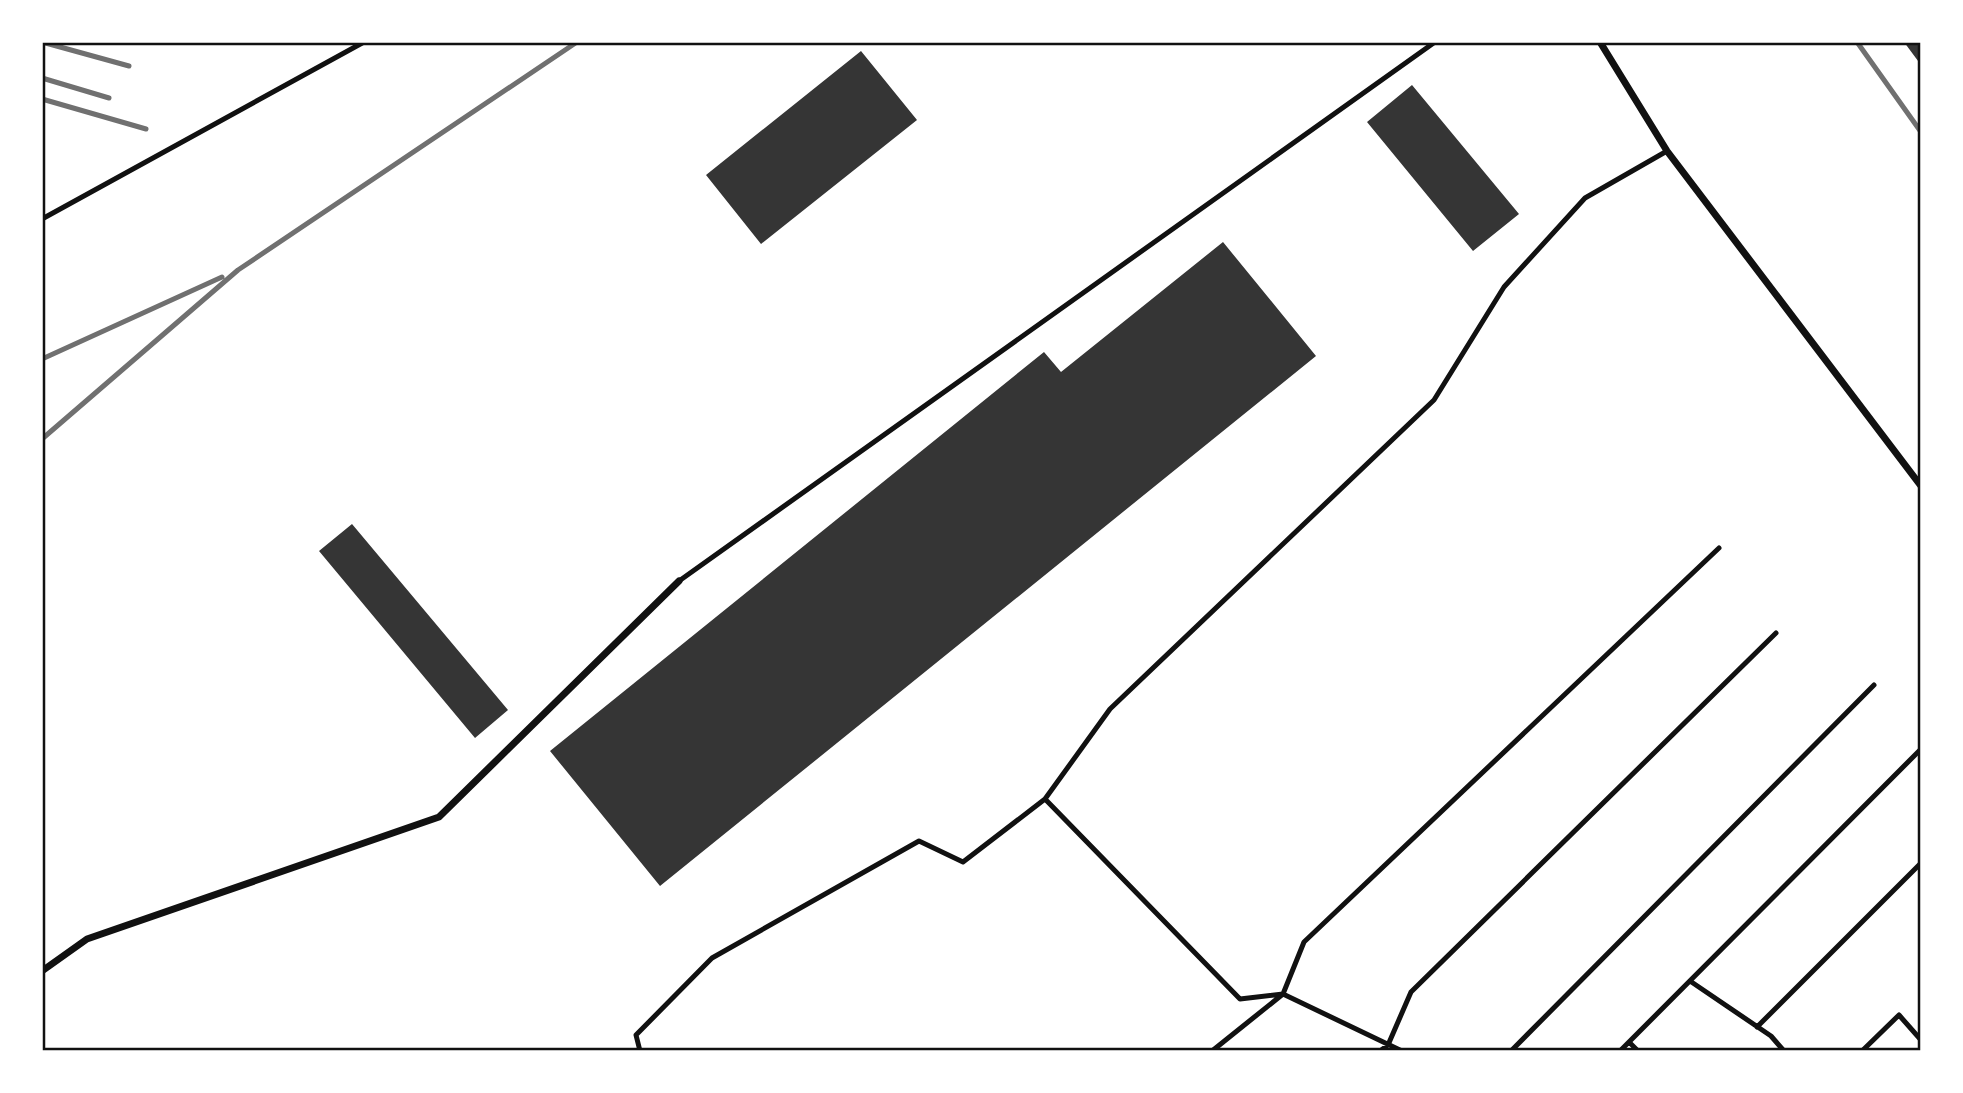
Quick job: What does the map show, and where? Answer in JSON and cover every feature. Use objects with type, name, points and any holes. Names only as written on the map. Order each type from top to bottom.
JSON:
[{"type":"street","points":[[1600,42],[1667,151],[1921,486]]},
{"type":"street","points":[[42,971],[87,939],[439,817],[679,581]]},
{"type":"lane","points":[[42,219],[364,42]]},
{"type":"lane","points":[[679,581],[1435,42]]},
{"type":"lane","points":[[640,1051],[636,1035],[712,958],[919,841],[963,862],[1045,799],[1110,709],[1434,400],[1504,287],[1585,198],[1667,151]]},
{"type":"lane","points":[[1212,1051],[1283,994],[1304,942],[1719,548]]},
{"type":"lane","points":[[1380,1051],[1388,1045],[1411,992],[1776,633]]},
{"type":"lane","points":[[1511,1051],[1874,685]]},
{"type":"lane","points":[[1620,1051],[1921,749]]},
{"type":"lane","points":[[1045,799],[1240,999],[1283,994],[1402,1051]]},
{"type":"lane","points":[[1757,1027],[1921,863]]},
{"type":"lane","points":[[1690,981],[1770,1036],[1784,1051]]},
{"type":"lane","points":[[1862,1051],[1899,1015],[1921,1040]]},
{"type":"lane","points":[[1629,1042],[1638,1051]]},
{"type":"building","points":[[1904,42],[1921,42],[1921,65]]},
{"type":"building","points":[[861,51],[917,120],[761,244],[706,175]]},
{"type":"building","points":[[1412,85],[1519,214],[1473,251],[1367,122]]},
{"type":"building","points":[[1223,242],[1316,356],[660,886],[550,751],[1044,352],[1061,372]]},
{"type":"building","points":[[352,524],[508,710],[475,738],[319,551]]},
{"type":"railway","points":[[42,42],[129,66]]},
{"type":"railway","points":[[42,439],[238,270],[577,42]]},
{"type":"railway","points":[[1857,42],[1921,132]]},
{"type":"railway","points":[[42,78],[109,98]]},
{"type":"railway","points":[[42,99],[146,129]]},
{"type":"railway","points":[[42,359],[222,277]]}]
